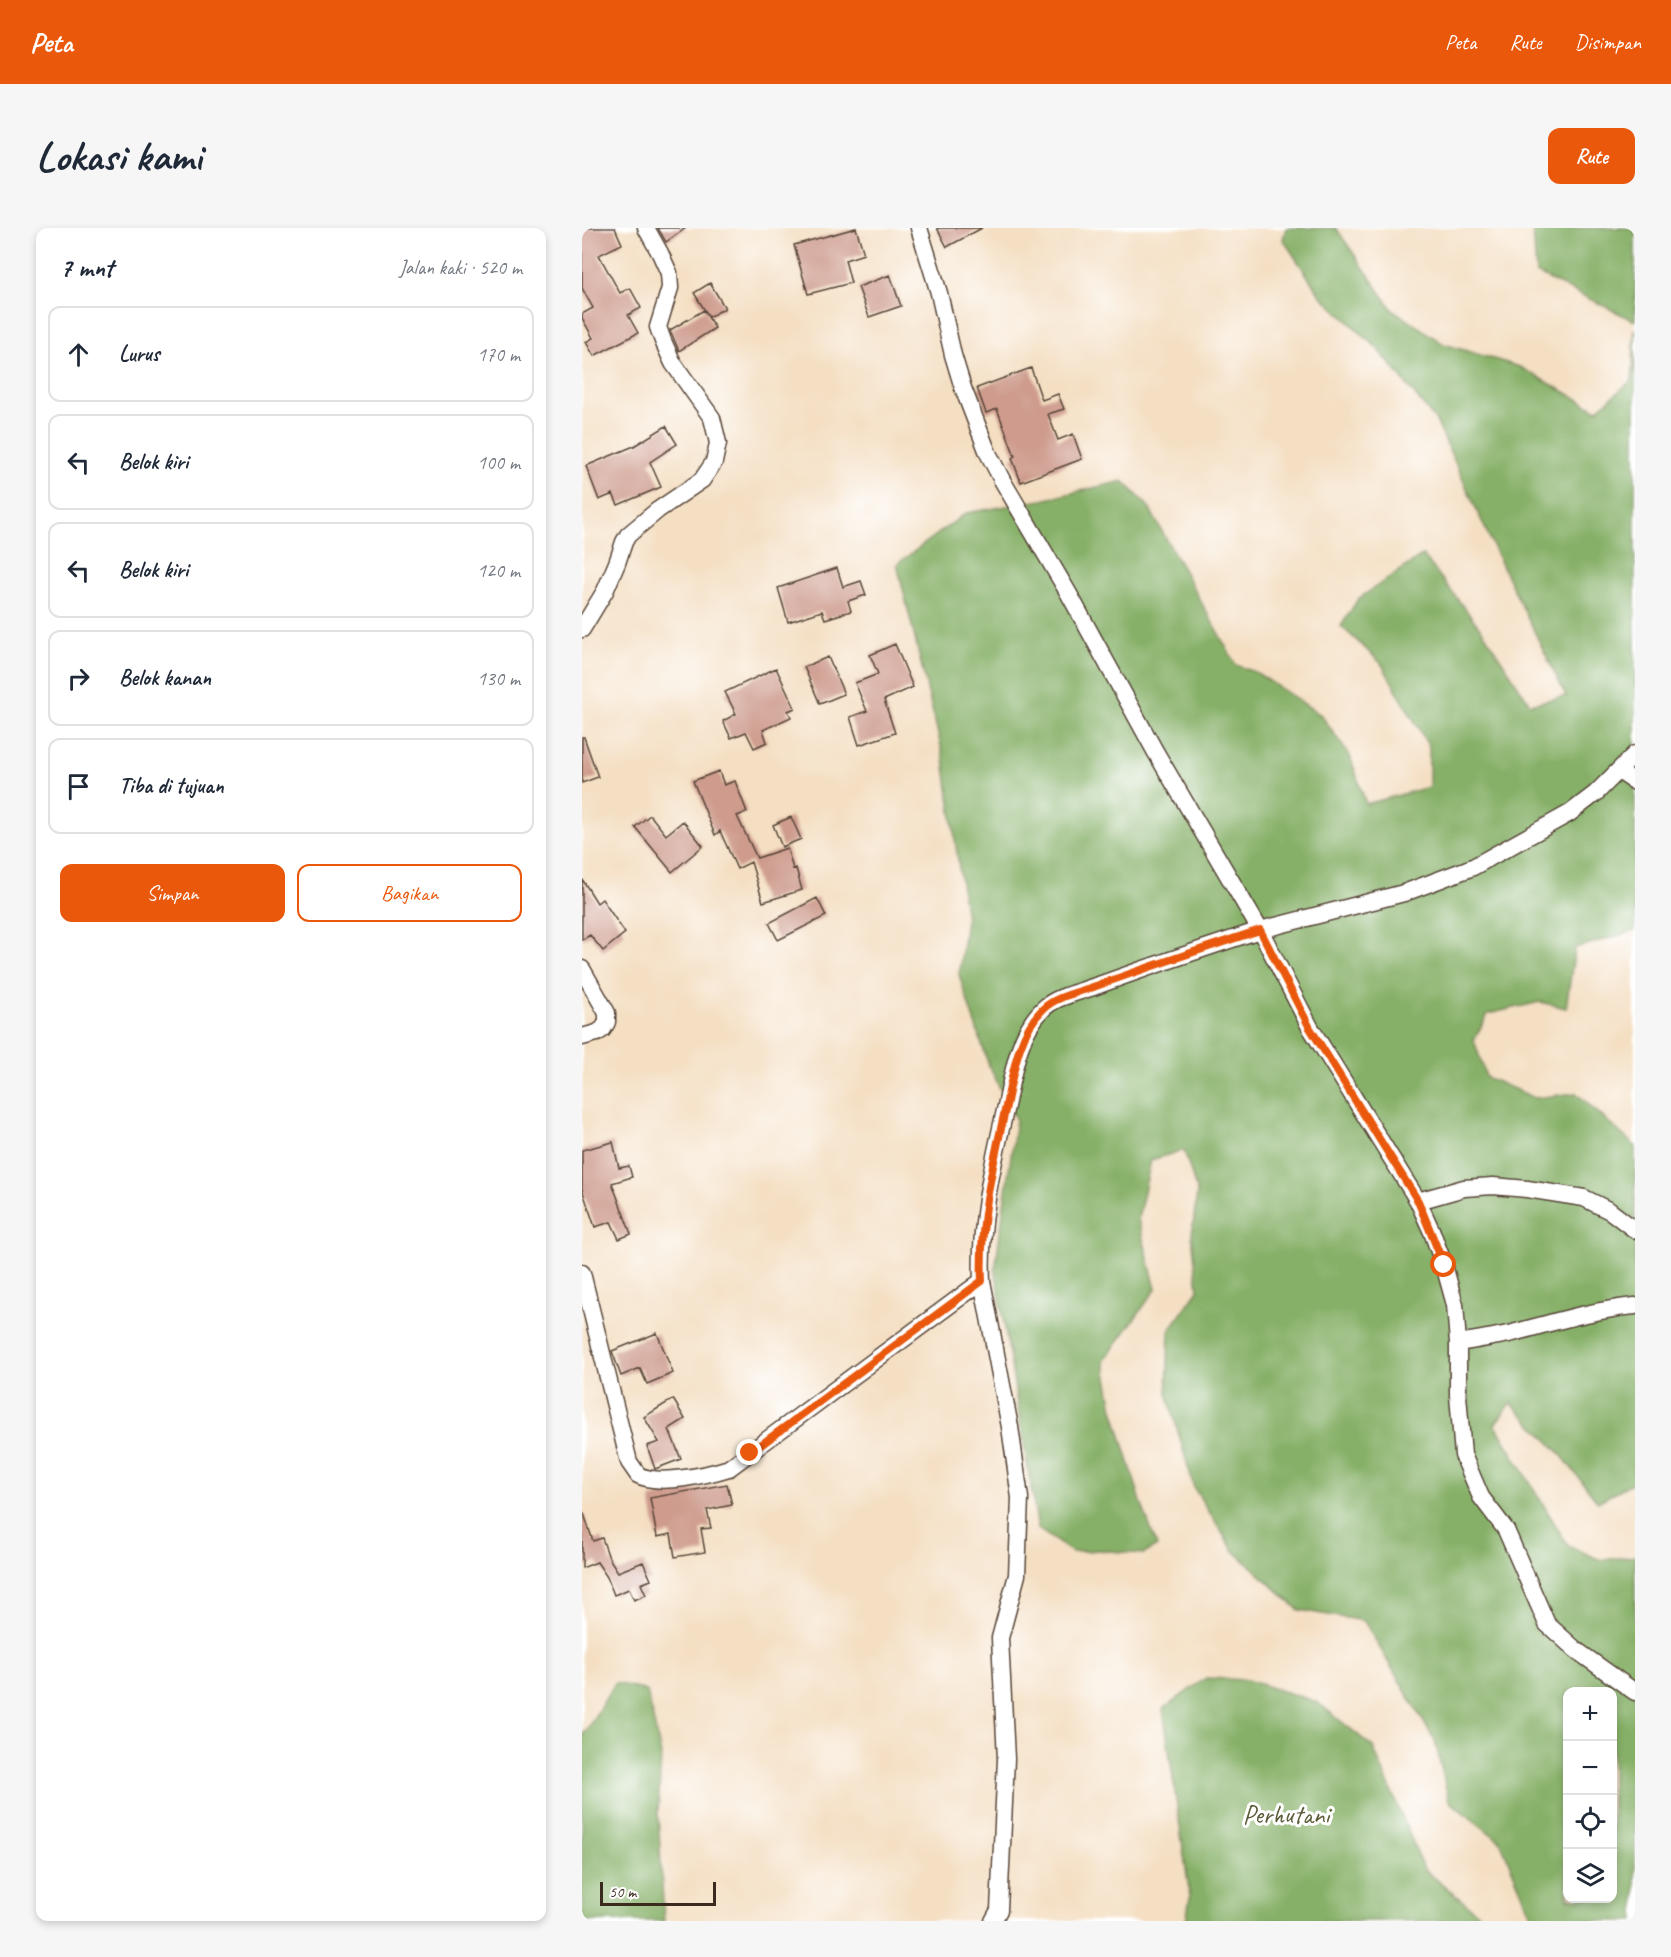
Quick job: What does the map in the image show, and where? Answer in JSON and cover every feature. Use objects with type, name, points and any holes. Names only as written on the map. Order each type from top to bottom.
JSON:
[{"type":"street","points":[[582,629],[588,623],[605,591],[628,535],[658,510],[702,480],[714,462],[718,443],[712,418],[673,363],[658,327],[670,288],[669,273],[646,228]]},
{"type":"street","points":[[919,228],[939,293],[963,388],[988,453],[1069,594],[1155,752],[1260,930],[1310,1028],[1418,1201],[1444,1265],[1455,1305],[1461,1444],[1466,1464],[1481,1497],[1506,1530],[1547,1624],[1576,1650],[1635,1692]]},
{"type":"street","points":[[993,1921],[999,1910],[1006,1759],[1000,1638],[1017,1575],[1020,1498],[1010,1427],[982,1281],[981,1256],[991,1171],[1022,1045],[1031,1023],[1044,1008],[1059,999],[1157,964],[1260,930],[1404,893],[1473,867],[1570,813],[1596,793],[1635,754]]},
{"type":"street","points":[[1619,771],[1635,782]]},
{"type":"street","points":[[582,969],[607,1013],[603,1029],[582,1037]]},
{"type":"street","points":[[1418,1201],[1464,1188],[1493,1186],[1527,1189],[1584,1198],[1610,1211],[1635,1230]]},
{"type":"street","points":[[582,1273],[629,1462],[638,1475],[652,1480],[707,1475],[729,1468],[982,1281]]},
{"type":"street","points":[[1458,1343],[1512,1333],[1608,1309],[1635,1306]]},
{"type":"green space","points":[[1286,228],[1336,228],[1392,309],[1444,344],[1520,367],[1597,410],[1632,380],[1635,328],[1635,931],[1575,948],[1566,1008],[1540,1002],[1488,1014],[1474,1040],[1486,1077],[1535,1098],[1576,1093],[1635,1146],[1635,1481],[1598,1502],[1559,1452],[1511,1403],[1495,1424],[1568,1546],[1601,1560],[1635,1556],[1635,1921],[1534,1921],[1500,1841],[1449,1801],[1435,1741],[1364,1621],[1299,1610],[1233,1550],[1194,1488],[1167,1393],[1169,1331],[1198,1290],[1192,1235],[1197,1192],[1184,1150],[1151,1160],[1138,1219],[1156,1289],[1104,1361],[1113,1409],[1157,1546],[1144,1554],[1099,1550],[1072,1552],[1038,1529],[995,1269],[1016,1120],[989,1066],[959,975],[966,919],[944,759],[897,564],[966,513],[1042,500],[1123,481],[1148,506],[1236,665],[1257,673],[1321,715],[1350,756],[1366,804],[1429,787],[1429,747],[1381,663],[1341,626],[1358,599],[1423,555],[1484,633],[1530,704],[1566,696],[1507,576],[1436,421],[1379,350],[1320,295],[1283,239]]},
{"type":"green space","points":[[1533,228],[1635,228],[1635,321],[1536,273]]},
{"type":"green space","name":"Perhutani","points":[[1206,1678],[1247,1680],[1317,1702],[1373,1747],[1424,1869],[1482,1917],[1483,1921],[1186,1921],[1190,1897],[1163,1709]]},
{"type":"green space","points":[[615,1683],[647,1691],[661,1755],[658,1812],[664,1921],[582,1921],[582,1737]]},
{"type":"building","points":[[582,228],[615,228],[622,244],[599,255],[620,293],[630,288],[641,308],[628,315],[638,333],[594,356],[586,342],[593,338],[582,318],[582,314],[593,308],[582,288]]},
{"type":"building","points":[[658,228],[686,228],[666,242]]},
{"type":"building","points":[[856,228],[864,254],[845,260],[851,283],[808,294],[794,245]]},
{"type":"building","points":[[937,228],[982,228],[947,247]]},
{"type":"building","points":[[890,275],[901,306],[869,317],[858,287]]},
{"type":"building","points":[[710,283],[725,308],[709,317],[694,293]]},
{"type":"building","points":[[704,310],[715,328],[679,351],[670,330]]},
{"type":"building","points":[[1031,368],[1042,400],[1058,394],[1064,409],[1048,414],[1058,440],[1073,434],[1082,459],[1021,482],[1012,458],[1015,456],[997,409],[986,413],[977,388]]},
{"type":"building","points":[[666,426],[677,444],[650,462],[661,487],[618,505],[613,494],[599,500],[586,466],[634,446]]},
{"type":"building","points":[[837,568],[843,587],[861,581],[866,595],[848,601],[851,611],[825,619],[822,611],[788,622],[778,588]]},
{"type":"building","points":[[895,644],[913,687],[884,700],[895,733],[859,745],[850,717],[867,711],[855,683],[878,674],[870,655]]},
{"type":"building","points":[[828,657],[844,694],[820,704],[804,667]]},
{"type":"building","points":[[776,668],[795,708],[788,711],[791,717],[763,730],[767,742],[754,748],[746,732],[731,738],[723,721],[736,714],[725,692]]},
{"type":"building","points":[[582,737],[584,737],[598,777],[582,783]]},
{"type":"building","points":[[719,771],[724,785],[735,781],[747,812],[737,816],[757,858],[787,848],[802,890],[763,902],[751,862],[737,869],[720,831],[715,835],[693,781]]},
{"type":"building","points":[[650,815],[666,835],[683,821],[703,846],[672,872],[635,827]]},
{"type":"building","points":[[791,817],[801,839],[782,847],[773,825]]},
{"type":"building","points":[[582,879],[597,903],[602,899],[625,933],[603,951],[590,935],[582,940]]},
{"type":"building","points":[[817,898],[826,916],[778,940],[769,923]]},
{"type":"building","points":[[613,1142],[619,1168],[629,1166],[632,1177],[612,1183],[631,1234],[619,1239],[611,1222],[595,1227],[582,1189],[582,1150]]},
{"type":"building","points":[[657,1333],[673,1373],[647,1384],[640,1368],[621,1376],[612,1351]]},
{"type":"building","points":[[673,1399],[685,1419],[669,1429],[681,1459],[655,1469],[647,1446],[659,1442],[644,1417]]},
{"type":"building","points":[[727,1484],[732,1505],[707,1510],[711,1528],[701,1529],[705,1552],[675,1557],[671,1534],[657,1537],[650,1498]]},
{"type":"building","points":[[582,1514],[584,1514],[593,1541],[602,1538],[609,1558],[618,1572],[643,1562],[651,1580],[641,1584],[646,1595],[634,1600],[629,1589],[614,1595],[607,1577],[597,1562],[582,1568]]},
{"type":"route","points":[[750,1453],[982,1281],[984,1216],[991,1171],[1022,1045],[1031,1023],[1044,1008],[1059,999],[1260,930],[1310,1028],[1418,1201],[1444,1265]]}]
